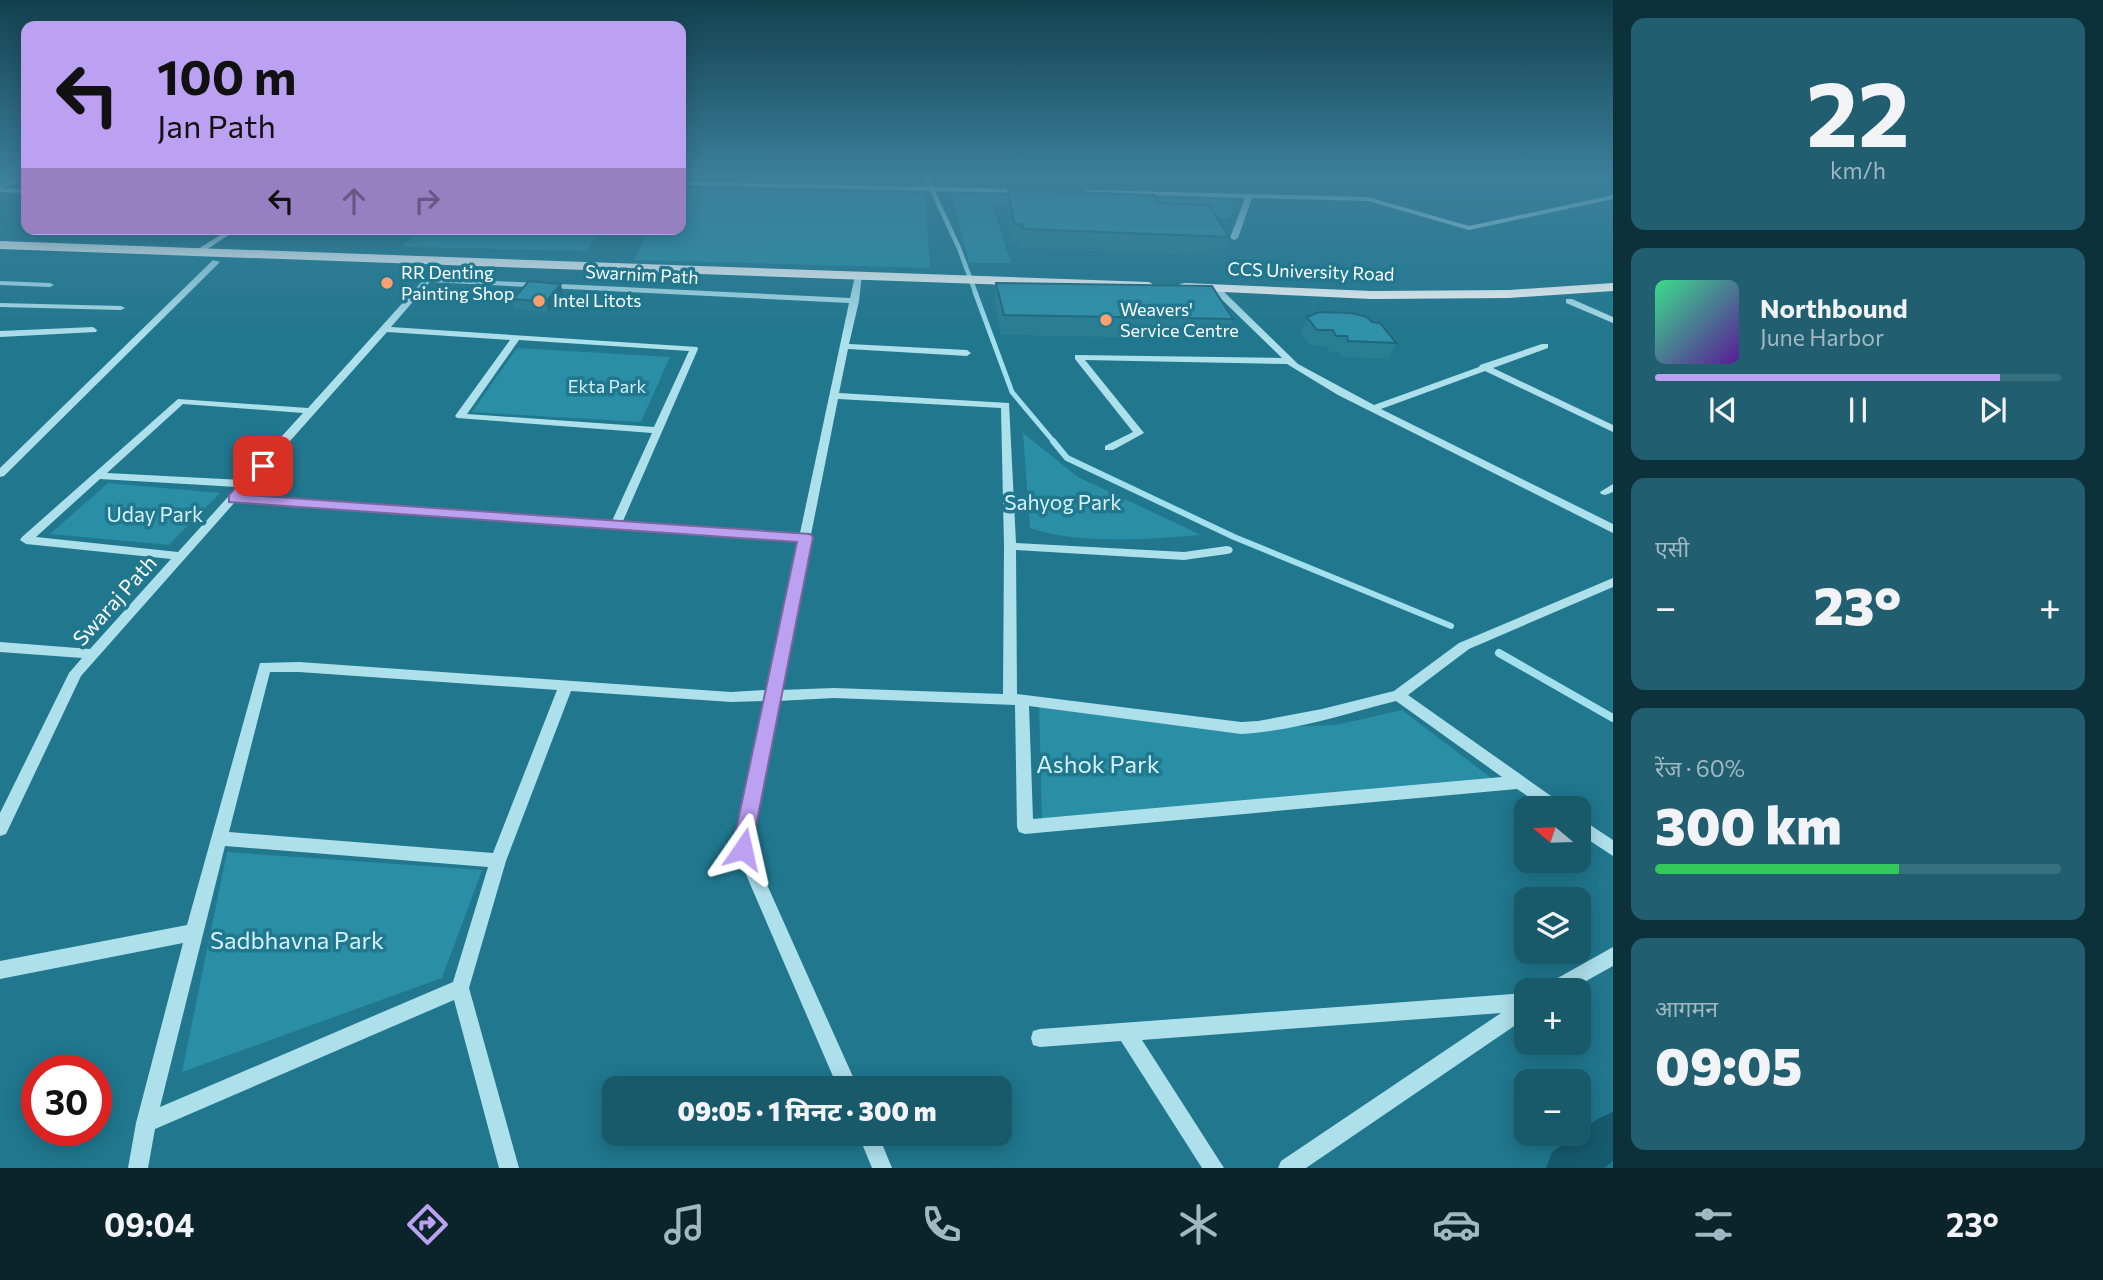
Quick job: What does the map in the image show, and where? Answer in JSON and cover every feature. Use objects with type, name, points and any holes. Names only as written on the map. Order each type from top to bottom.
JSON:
[{"type":"highway","name":"CCS University Road","points":[[0,245],[858,280]]},
{"type":"highway","name":"CCS University Road","points":[[0,255],[1219,292],[1509,294],[1613,287]]},
{"type":"highway","name":"CCS University Road","points":[[1219,292],[1380,305],[1569,301],[1613,297]]},
{"type":"street","points":[[1234,238],[1237,230]]},
{"type":"street","points":[[197,252],[225,235]]},
{"type":"street","points":[[0,474],[216,262]]},
{"type":"street","name":"Swaraj Path","points":[[0,829],[7,802],[76,673],[438,269]]},
{"type":"street","points":[[843,1076],[743,849],[858,280]]},
{"type":"street","name":"Swarnim Path","points":[[428,281],[855,301]]},
{"type":"street","points":[[0,283],[50,285]]},
{"type":"street","points":[[1219,292],[1290,361],[1330,386],[1613,529]]},
{"type":"street","points":[[1569,301],[1613,320]]},
{"type":"street","points":[[0,305],[121,308]]},
{"type":"street","points":[[0,334],[93,330]]},
{"type":"street","points":[[384,330],[694,349],[616,525]]},
{"type":"street","points":[[516,338],[460,416],[656,430]]},
{"type":"street","points":[[845,346],[967,353]]},
{"type":"street","points":[[1373,409],[1545,346]]},
{"type":"street","points":[[1109,448],[1139,433],[1078,357],[1290,361]]},
{"type":"street","points":[[1483,367],[1613,429]]},
{"type":"street","points":[[834,396],[1006,405],[1016,700],[1026,827],[1519,782]]},
{"type":"street","points":[[181,556],[26,540],[181,401],[312,411]]},
{"type":"street","points":[[99,476],[247,484]]},
{"type":"street","points":[[234,499],[805,537]]},
{"type":"street","points":[[1010,546],[1184,556],[1227,550]]},
{"type":"street","points":[[138,1168],[146,1123],[194,932],[265,667],[299,667],[737,697],[834,693],[1016,700],[1241,728],[1258,727],[1322,715],[1398,695],[1464,646],[1613,582]]},
{"type":"street","points":[[0,647],[93,654]]},
{"type":"street","points":[[509,1168],[460,988],[498,861],[566,685]]},
{"type":"street","points":[[1398,695],[1539,796]]},
{"type":"street","points":[[1591,833],[1613,849]]},
{"type":"street","points":[[218,838],[498,861]]},
{"type":"street","points":[[0,970],[194,932]]},
{"type":"street","points":[[1574,978],[1613,956]]},
{"type":"street","points":[[146,1123],[460,988]]},
{"type":"street","points":[[1040,1038],[1514,1006]]},
{"type":"street","points":[[1288,1168],[1514,1013]]},
{"type":"street","points":[[1125,1031],[1214,1168]]},
{"type":"street","points":[[872,1146],[882,1168]]},
{"type":"green space","points":[[686,230],[927,230],[930,268],[634,260],[646,235],[686,235]]},
{"type":"green space","points":[[961,230],[1000,230],[1011,263],[969,263]]},
{"type":"green space","points":[[413,235],[597,235],[586,251],[402,247]]},
{"type":"green space","name":"Ekta Park","points":[[517,348],[670,357],[641,422],[472,412]]},
{"type":"green space","name":"Sahyog Park","points":[[1023,433],[1078,477],[1201,535],[1092,539],[1030,528]]},
{"type":"green space","name":"Uday Park","points":[[108,483],[220,493],[169,545],[50,534]]},
{"type":"green space","name":"Ashok Park","points":[[1039,701],[1241,728],[1336,725],[1402,710],[1499,784],[1042,825]]},
{"type":"green space","name":"Sadbhavna Park","points":[[227,852],[482,870],[442,978],[182,1072]]},
{"type":"building","points":[[1036,230],[1224,230],[1229,237]]},
{"type":"building","points":[[529,281],[561,284],[546,302],[513,299]]},
{"type":"building","points":[[996,283],[1212,286],[1233,319],[1004,315]]},
{"type":"building","points":[[1319,312],[1351,313],[1367,317],[1372,322],[1380,323],[1396,343],[1348,341],[1347,336],[1336,336],[1333,330],[1317,330],[1307,317]]},
{"type":"waterway","points":[[950,230],[976,294]]},
{"type":"waterway","points":[[975,292],[1012,392],[1054,442]]},
{"type":"waterway","points":[[1053,441],[1067,458],[1234,537],[1451,626]]},
{"type":"waterway","points":[[1499,653],[1613,718]]},
{"type":"waterway","points":[[1568,1168],[1613,1134]]},
{"type":"place","name":"RR Denting Painting Shop","points":[[387,283]]},
{"type":"place","name":"Intel Litots","points":[[539,301]]},
{"type":"place","name":"Weavers' Service Centre","points":[[1106,320]]},
{"type":"route","points":[[263,466],[234,499],[805,537],[743,849]]}]
